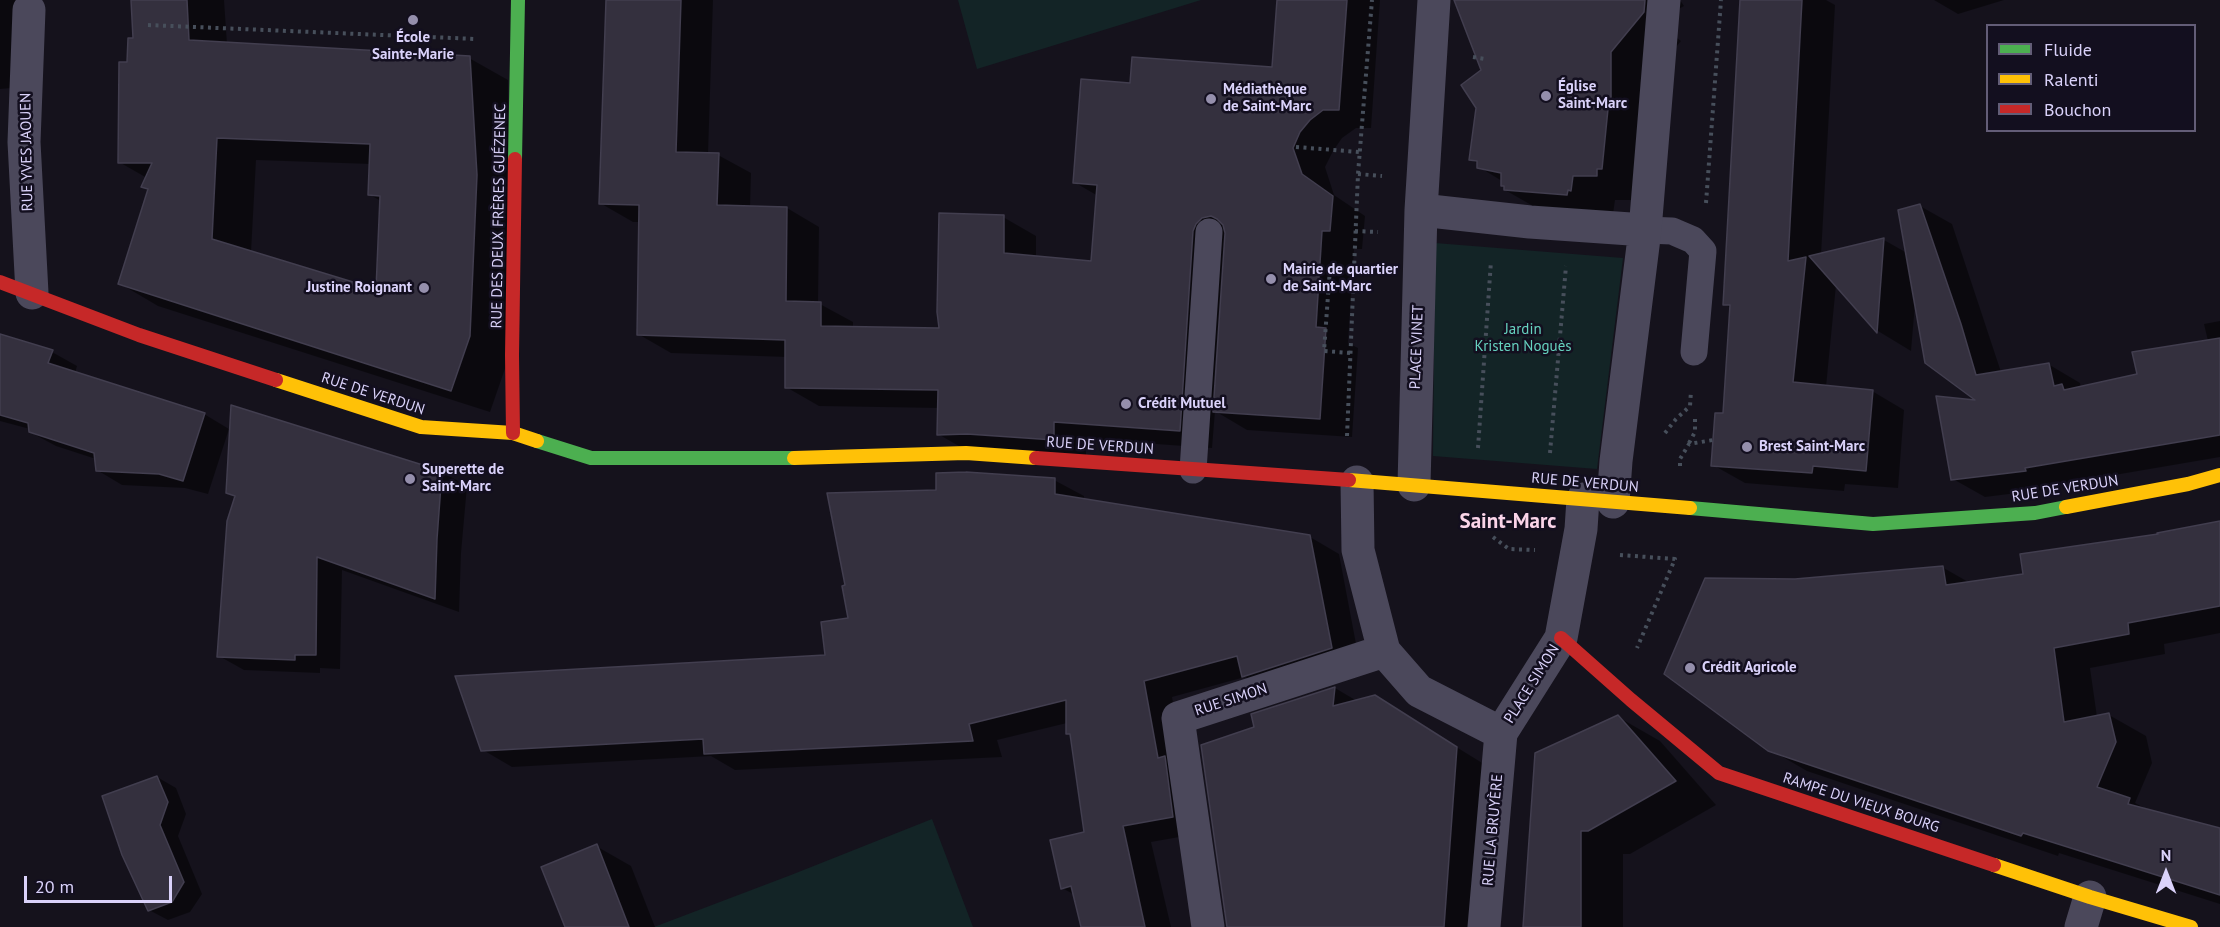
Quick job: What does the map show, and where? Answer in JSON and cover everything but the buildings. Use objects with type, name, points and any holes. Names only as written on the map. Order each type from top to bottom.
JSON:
[{"type":"street","name":"RUE DES DEUX FRÈRES GUÉZENEC","points":[[513,433],[512,343],[518,0]]},
{"type":"street","name":"PLACE VINET","points":[[1414,485],[1421,210],[1434,0]]},
{"type":"street","points":[[1598,500],[1616,461],[1645,230],[1664,0]]},
{"type":"street","name":"RUE YVES JAOUEN","points":[[29,10],[24,142],[32,293]]},
{"type":"street","points":[[1421,210],[1530,222],[1645,230]]},
{"type":"street","name":"RUE DE VERDUN","points":[[0,282],[139,335],[421,428],[513,433],[591,458],[779,458],[966,453],[1414,485],[1873,524],[2035,513],[2188,484],[2220,475]]},
{"type":"street","name":"PLACE SIMON","points":[[1357,482],[1358,550],[1384,651],[1419,691],[1501,733],[1561,638],[1581,529],[1598,500]]},
{"type":"street","name":"RAMPE DU VIEUX BOURG","points":[[1561,638],[1719,773],[2086,912],[2191,927]]},
{"type":"street","name":"RUE SIMON","points":[[1208,927],[1178,718],[1384,651]]},
{"type":"street","name":"RUE LA BRUYÈRE","points":[[1484,927],[1501,733]]},
{"type":"lane","points":[[1645,230],[1672,231],[1693,240],[1703,251],[1694,352]]},
{"type":"lane","points":[[1193,470],[1209,232]]},
{"type":"path","points":[[1348,430],[1359,152],[1372,0]]},
{"type":"path","points":[[1703,251],[1721,0]]},
{"type":"path","points":[[148,25],[519,41]]},
{"type":"path","points":[[1296,147],[1359,152]]},
{"type":"path","points":[[1478,449],[1491,261]]},
{"type":"path","points":[[1350,353],[1324,351],[1329,267],[1372,269]]},
{"type":"path","points":[[1553,413],[1565,273]]},
{"type":"path","points":[[1662,437],[1690,406]]},
{"type":"path","points":[[1680,469],[1680,459],[1695,432],[1695,418]]},
{"type":"path","points":[[1689,444],[1713,440]]},
{"type":"path","points":[[1619,689],[1675,559]]},
{"type":"green space","points":[[958,0],[1201,0],[977,69]]},
{"type":"green space","name":"Jardin Kristen Noguès","points":[[1435,243],[1623,258],[1597,469],[1433,456]]},
{"type":"green space","points":[[932,819],[973,927],[654,927],[791,875]]},
{"type":"traffic: fast","points":[[515,159],[518,0]]},
{"type":"traffic: fast","points":[[537,441],[591,458],[794,458]]},
{"type":"traffic: fast","points":[[1690,508],[1873,524],[2035,513],[2066,507]]},
{"type":"traffic: slow","points":[[276,380],[421,427],[513,433],[537,441]]},
{"type":"traffic: slow","points":[[794,458],[966,453],[1036,458]]},
{"type":"traffic: slow","points":[[2066,507],[2188,484],[2220,475]]},
{"type":"traffic: slow","points":[[1349,480],[1690,508]]},
{"type":"traffic: slow","points":[[1994,865],[2191,927]]},
{"type":"traffic: jam","points":[[513,433],[515,159]]},
{"type":"traffic: jam","points":[[0,282],[139,335],[276,380]]},
{"type":"traffic: jam","points":[[1036,458],[1349,480]]},
{"type":"traffic: jam","points":[[1561,638],[1719,773],[1994,865]]},
{"type":"place","name":"École Sainte-Marie","points":[[413,20]]},
{"type":"place","name":"Église Saint-Marc","points":[[1546,96]]},
{"type":"place","name":"Médiathèque de Saint-Marc","points":[[1211,99]]},
{"type":"place","name":"Mairie de quartier de Saint-Marc","points":[[1271,279]]},
{"type":"place","name":"Justine Roignant","points":[[424,288]]},
{"type":"place","name":"Crédit Mutuel","points":[[1126,404]]},
{"type":"place","name":"Brest Saint-Marc","points":[[1747,447]]},
{"type":"place","name":"Superette de Saint-Marc","points":[[410,479]]},
{"type":"place","name":"Crédit Agricole","points":[[1690,668]]},
{"type":"district","name":"Saint-Marc","points":[[1508,522]]}]
